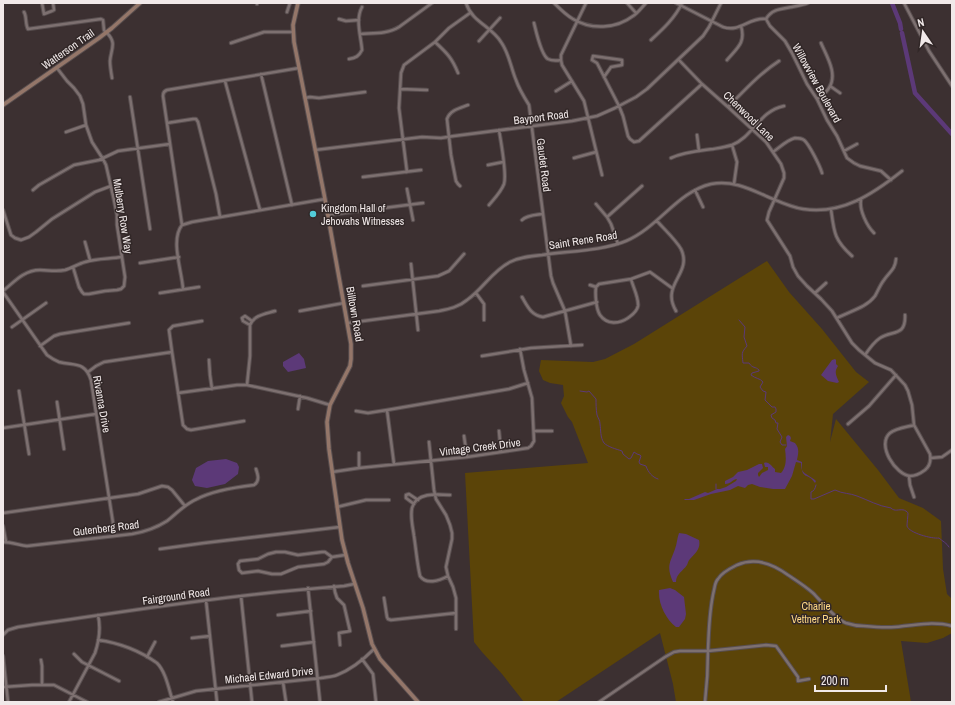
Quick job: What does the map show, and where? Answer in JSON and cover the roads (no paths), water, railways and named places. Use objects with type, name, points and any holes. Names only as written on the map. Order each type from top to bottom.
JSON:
[{"type":"main road","name":"Watterson Trail","points":[[3,105],[107,33],[140,3]]},
{"type":"main road","name":"Billtown Road","points":[[298,3],[294,19],[293,32],[351,344],[350,363],[347,373],[330,405],[327,426],[340,527],[345,555],[363,608],[374,648],[384,663],[418,702]]},
{"type":"street","points":[[42,3],[44,14],[54,10],[53,3]]},
{"type":"street","points":[[287,12],[290,3]]},
{"type":"street","points":[[425,3],[428,6]]},
{"type":"street","points":[[360,34],[388,32],[394,30],[432,3]]},
{"type":"street","name":"Gaudet Road","points":[[466,3],[470,13],[497,36],[505,48],[516,81],[529,105],[551,280],[565,311],[571,346]]},
{"type":"street","points":[[554,3],[569,17],[578,22],[593,26],[611,26],[627,20],[646,3]]},
{"type":"street","points":[[586,3],[561,55],[561,60],[584,101],[602,175]]},
{"type":"street","points":[[627,3],[636,13]]},
{"type":"street","points":[[676,3],[681,4],[729,29],[741,26],[754,20],[766,19],[771,13],[777,10],[808,3]]},
{"type":"street","name":"Bayport Road","points":[[315,150],[402,139],[449,137],[572,121],[602,114],[619,106],[647,89],[679,60],[706,32],[721,3]]},
{"type":"street","points":[[904,3],[929,51],[952,86]]},
{"type":"street","points":[[651,40],[672,19],[681,4]]},
{"type":"street","points":[[349,59],[357,57],[361,54],[359,14],[362,7]]},
{"type":"street","points":[[24,12],[28,29],[101,19],[103,20],[104,30],[110,36],[113,45],[110,61],[112,78]]},
{"type":"street","points":[[407,172],[400,123],[400,73],[404,65],[435,42],[449,28],[470,13]]},
{"type":"street","points":[[339,18],[346,21],[359,20]]},
{"type":"street","points":[[480,41],[500,18]]},
{"type":"street","name":"Willowview Boulevard","points":[[766,19],[770,26],[785,41],[807,84],[817,99],[826,120],[837,136],[848,158],[854,163],[864,167],[879,170],[891,180]]},
{"type":"street","points":[[534,23],[545,57],[552,61],[561,60]]},
{"type":"street","points":[[727,60],[742,42],[743,35],[741,26]]},
{"type":"street","points":[[231,43],[264,32],[293,32]]},
{"type":"street","points":[[435,42],[448,53],[458,73]]},
{"type":"street","points":[[817,99],[826,92],[830,86],[832,74],[831,67],[821,44]]},
{"type":"street","points":[[604,77],[611,67],[622,65],[622,60],[593,56],[592,60],[597,63],[604,77],[619,106],[628,136],[632,142],[639,141],[702,84]]},
{"type":"street","name":"Chenwood Lane","points":[[679,60],[702,84],[766,142],[781,164],[784,173],[782,183],[768,216],[768,221],[790,256],[793,267],[798,276],[827,304],[852,343],[875,363],[891,370],[905,385],[913,408],[914,424],[930,454],[930,458]]},
{"type":"street","points":[[728,107],[764,72],[779,61]]},
{"type":"street","name":"Mulberry Row Way","points":[[57,68],[80,96],[83,104],[86,125],[92,142],[106,165],[117,215],[125,284],[121,289],[117,290],[84,294],[79,286],[73,267]]},
{"type":"street","points":[[183,289],[178,257],[177,238],[182,225],[163,96],[164,91],[299,68]]},
{"type":"street","points":[[261,74],[292,204]]},
{"type":"street","points":[[225,80],[260,210]]},
{"type":"street","points":[[556,91],[572,81]]},
{"type":"street","points":[[830,86],[840,92]]},
{"type":"street","points":[[400,89],[427,90]]},
{"type":"street","points":[[305,98],[319,98],[364,92]]},
{"type":"street","points":[[130,97],[150,229]]},
{"type":"street","points":[[460,186],[456,181],[447,119],[448,115],[452,112],[468,105]]},
{"type":"street","points":[[671,158],[680,154],[732,145],[742,139],[766,115],[784,106]]},
{"type":"street","points":[[167,124],[192,119],[196,119],[198,122],[216,194],[220,217]]},
{"type":"street","points":[[66,132],[86,125]]},
{"type":"street","points":[[489,205],[504,184],[505,174],[499,130]]},
{"type":"street","points":[[697,135],[699,150]]},
{"type":"street","points":[[773,152],[792,139],[802,139],[806,143],[822,173]]},
{"type":"street","points":[[32,190],[74,165],[98,160],[118,151],[170,144]]},
{"type":"street","points":[[844,151],[857,144]]},
{"type":"street","points":[[732,145],[737,162],[734,184]]},
{"type":"street","points":[[574,158],[596,152]]},
{"type":"street","points":[[488,165],[503,162]]},
{"type":"street","points":[[363,177],[421,170]]},
{"type":"street","name":"Saint Rene Road","points":[[348,323],[454,308],[467,301],[492,275],[511,261],[526,257],[601,248],[618,244],[647,229],[683,198],[695,190],[712,184],[726,183],[745,187],[788,205],[803,209],[831,209],[849,205],[861,199],[880,188],[902,172]]},
{"type":"street","points":[[3,210],[11,235],[21,240],[36,232],[52,219],[95,192],[111,186]]},
{"type":"street","points":[[607,218],[642,186]]},
{"type":"street","points":[[407,189],[413,220]]},
{"type":"street","points":[[695,190],[703,207]]},
{"type":"street","points":[[182,225],[325,199]]},
{"type":"street","points":[[861,199],[860,204],[865,220],[874,233]]},
{"type":"street","points":[[328,215],[423,203]]},
{"type":"street","points":[[596,204],[611,224],[618,244]]},
{"type":"street","points":[[831,209],[837,238],[843,248],[852,256]]},
{"type":"street","points":[[522,220],[528,216],[542,214]]},
{"type":"street","points":[[657,221],[678,244],[683,255],[683,266],[672,288],[671,300],[676,311]]},
{"type":"street","points":[[86,242],[90,260]]},
{"type":"street","points":[[363,286],[442,275],[452,268],[464,254]]},
{"type":"street","points":[[3,292],[30,271],[65,270],[98,258],[122,257]]},
{"type":"street","points":[[140,263],[178,257]]},
{"type":"street","points":[[837,318],[863,307],[871,301],[883,281],[893,270],[896,259]]},
{"type":"street","points":[[411,264],[418,330]]},
{"type":"street","points":[[596,287],[599,284],[631,279],[651,272],[672,288]]},
{"type":"street","points":[[596,287],[599,314],[605,320],[610,322],[621,322],[635,312],[638,306],[631,279]]},
{"type":"street","points":[[815,294],[826,284]]},
{"type":"street","points":[[590,285],[596,287]]},
{"type":"street","points":[[160,293],[199,287]]},
{"type":"street","name":"Rivanna Drive","points":[[3,292],[47,355],[60,362],[77,364],[88,372],[91,380],[115,536]]},
{"type":"street","points":[[476,293],[484,304],[484,320]]},
{"type":"street","points":[[522,297],[531,312],[541,317],[546,317],[597,302]]},
{"type":"street","points":[[12,327],[46,303]]},
{"type":"street","points":[[300,311],[344,303]]},
{"type":"street","points":[[247,385],[250,356],[250,325],[257,317],[275,311]]},
{"type":"street","points":[[865,355],[878,340],[901,330],[905,323],[905,315]]},
{"type":"street","points":[[250,325],[243,321],[242,318],[245,316],[252,321]]},
{"type":"street","points":[[202,321],[173,326],[169,331],[182,423],[185,428],[189,430],[244,421]]},
{"type":"street","points":[[40,346],[54,336],[60,334],[129,323]]},
{"type":"street","points":[[482,356],[520,349],[582,345]]},
{"type":"street","name":"Vintage Creek Drive","points":[[332,472],[466,457],[528,448],[533,443],[534,431],[532,398],[520,349]]},
{"type":"street","points":[[88,372],[100,364],[107,362],[172,352]]},
{"type":"street","points":[[209,360],[212,389]]},
{"type":"street","points":[[848,424],[869,406],[896,375]]},
{"type":"street","points":[[356,411],[368,413],[387,410],[509,389],[528,382]]},
{"type":"street","points":[[178,393],[247,385],[300,396],[330,405]]},
{"type":"street","points":[[20,391],[29,454]]},
{"type":"street","points":[[298,409],[300,396]]},
{"type":"street","points":[[57,402],[64,448]]},
{"type":"street","points":[[387,410],[394,464]]},
{"type":"street","points":[[3,428],[96,414]]},
{"type":"street","points":[[914,424],[892,432],[888,435],[885,442],[891,462],[898,470],[910,476],[917,474],[924,471],[929,464],[930,458],[942,456],[952,450]]},
{"type":"street","points":[[499,431],[501,452]]},
{"type":"street","points":[[534,431],[552,431]]},
{"type":"street","points":[[464,436],[466,457]]},
{"type":"street","points":[[429,442],[434,494],[450,525],[452,533],[446,566],[456,598],[456,629]]},
{"type":"street","points":[[359,453],[359,468]]},
{"type":"street","name":"Gutenberg Road","points":[[4,542],[27,546],[137,533],[156,527],[165,522],[185,506],[206,495],[232,488],[254,485],[258,481],[256,470]]},
{"type":"street","points":[[910,476],[910,485],[914,497]]},
{"type":"street","points":[[3,513],[138,494],[162,486],[168,487],[172,490],[185,506]]},
{"type":"street","points":[[414,504],[406,498],[406,495],[409,494],[418,500]]},
{"type":"street","points":[[448,576],[440,580],[430,582],[423,580],[420,576],[412,511],[414,504],[426,495],[450,495]]},
{"type":"street","points":[[337,507],[366,500],[389,500]]},
{"type":"street","points":[[3,526],[4,542]]},
{"type":"street","points":[[160,549],[340,527]]},
{"type":"street","points":[[332,557],[325,552],[298,555],[285,552],[276,552],[258,559],[240,562],[238,565],[239,572],[242,573],[258,571],[277,574],[285,573],[298,567],[324,564],[332,557],[345,555]]},
{"type":"street","points":[[705,702],[710,611],[716,582],[718,578],[730,568],[743,562],[751,561],[765,563],[783,571],[805,587],[837,618],[848,624],[874,627],[930,624],[952,626]]},
{"type":"street","name":"Fairground Road","points":[[4,632],[18,627],[206,600],[354,584]]},
{"type":"street","points":[[334,586],[334,592],[337,598],[344,605],[350,631],[339,633],[340,645]]},
{"type":"street","points":[[308,588],[320,702]]},
{"type":"street","points":[[241,596],[252,702]]},
{"type":"street","points":[[384,598],[387,617],[391,620],[456,613]]},
{"type":"street","points":[[206,600],[217,702]]},
{"type":"street","points":[[278,615],[310,611]]},
{"type":"street","points":[[69,702],[95,653],[100,627],[98,615]]},
{"type":"street","points":[[192,638],[210,636]]},
{"type":"street","points":[[98,640],[121,645],[155,662],[163,672],[173,702]]},
{"type":"street","points":[[147,657],[155,642]]},
{"type":"street","points":[[282,646],[314,642]]},
{"type":"street","points":[[598,702],[665,657],[678,651],[708,651],[766,645],[776,646],[798,677],[798,680],[809,679]]},
{"type":"street","name":"Michael Edward Drive","points":[[159,702],[196,691],[329,677],[341,673],[362,659],[374,648]]},
{"type":"street","points":[[74,654],[82,662],[119,681]]},
{"type":"street","points":[[3,656],[5,687],[8,702]]},
{"type":"street","points":[[362,659],[373,674],[376,702]]},
{"type":"street","points":[[41,660],[42,684]]},
{"type":"street","points":[[283,682],[286,702]]},
{"type":"street","points":[[5,687],[42,684],[54,685],[87,702]]},
{"type":"waterway","points":[[892,3],[901,29]]},
{"type":"waterway","points":[[902,33],[915,93],[952,134]]},
{"type":"waterway","points":[[739,320],[745,327],[744,337],[747,346],[742,353],[743,363],[749,363],[759,370],[751,375],[763,382],[760,387],[766,392],[765,400],[776,409],[776,412],[771,415],[776,423],[778,423],[777,429],[782,437],[780,442],[782,445],[786,445]]},
{"type":"waterway","points":[[580,391],[589,391],[596,399],[597,415],[600,421],[601,436],[604,443],[610,447],[622,451],[623,454],[629,459],[634,452],[640,455],[640,464],[646,466],[650,474],[658,479]]},
{"type":"waterway","points":[[716,484],[716,489]]},
{"type":"waterway","points":[[816,485],[814,490],[811,492],[811,499],[835,490],[854,495],[894,510],[904,510],[908,513],[907,526],[909,529],[921,535],[931,538],[939,538],[949,547]]},
{"type":"place","name":"Kingdom Hall of Jehovahs Witnesses","points":[[313,214]]},
{"type":"park label","name":"Charlie Vettner Park","points":[[816,612]]}]
